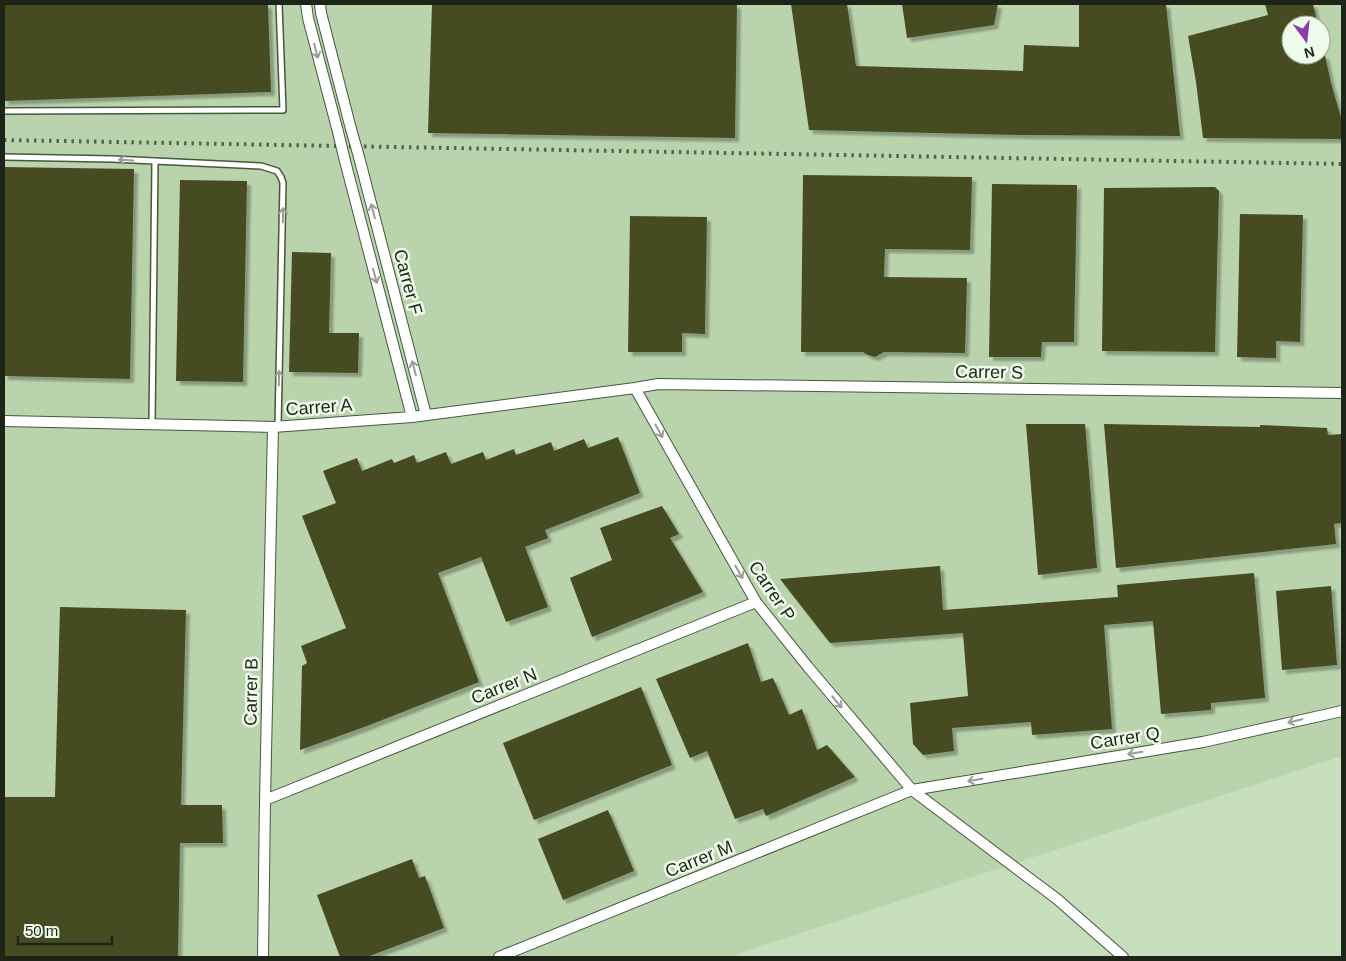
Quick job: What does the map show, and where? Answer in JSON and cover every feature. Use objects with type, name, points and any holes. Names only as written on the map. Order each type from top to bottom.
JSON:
[{"type":"street","points":[[306,4],[308,18],[412,417]]},
{"type":"street","name":"Carrer F","points":[[320,4],[426,415]]},
{"type":"street","name":"Carrer S","points":[[635,388],[658,384],[1342,393]]},
{"type":"street","name":"Carrer A","points":[[4,422],[275,427],[412,417],[635,388]]},
{"type":"street","name":"Carrer P","points":[[635,388],[756,602],[912,790],[1057,899],[1123,957]]},
{"type":"street","name":"Carrer B","points":[[263,957],[265,800],[275,427]]},
{"type":"street","name":"Carrer N","points":[[265,800],[756,602]]},
{"type":"street","name":"Carrer Q","points":[[912,790],[1204,742],[1342,710]]},
{"type":"street","name":"Carrer M","points":[[499,957],[912,790]]},
{"type":"lane","points":[[4,110],[283,110],[279,4]]},
{"type":"lane","points":[[4,157],[261,166],[277,172],[283,183],[275,427]]},
{"type":"lane","points":[[152,425],[155,161]]},
{"type":"shaded area","points":[[4,4],[1342,4],[1342,756],[728,957],[4,957]]},
{"type":"building","points":[[4,4],[268,4],[271,92],[4,101]]},
{"type":"building","points":[[432,4],[737,4],[735,138],[428,133]]},
{"type":"building","points":[[791,4],[847,4],[856,66],[1023,71],[1024,45],[1079,47],[1079,4],[1166,4],[1180,136],[1022,135],[809,130]]},
{"type":"building","points":[[902,4],[998,4],[994,25],[907,38]]},
{"type":"building","points":[[1265,4],[1313,4],[1316,15],[1281,15],[1281,65],[1327,65],[1342,121],[1342,139],[1203,138],[1188,36],[1268,15]]},
{"type":"building","points":[[4,167],[134,169],[130,379],[4,376]]},
{"type":"building","points":[[803,175],[972,177],[970,250],[885,249],[884,277],[967,278],[965,353],[884,352],[875,357],[863,352],[801,352]]},
{"type":"building","points":[[180,180],[247,181],[243,382],[176,381]]},
{"type":"building","points":[[992,184],[1077,185],[1074,342],[1042,342],[1041,357],[989,357]]},
{"type":"building","points":[[1215,187],[1219,191],[1215,352],[1102,351],[1104,188]]},
{"type":"building","points":[[1240,214],[1303,215],[1300,342],[1276,341],[1276,358],[1237,357]]},
{"type":"building","points":[[630,216],[707,217],[705,334],[682,333],[682,352],[628,352]]},
{"type":"building","points":[[292,252],[331,253],[329,333],[359,333],[358,373],[289,372]]},
{"type":"building","points":[[1026,424],[1085,424],[1097,568],[1038,575]]},
{"type":"building","points":[[1104,424],[1260,427],[1260,425],[1327,428],[1328,435],[1342,434],[1342,523],[1334,524],[1336,544],[1116,568]]},
{"type":"building","points":[[618,437],[640,493],[545,530],[548,538],[525,547],[548,607],[506,622],[481,557],[438,573],[479,682],[300,750],[302,666],[307,663],[301,646],[346,628],[302,516],[336,503],[323,471],[357,458],[362,471],[392,459],[394,463],[414,455],[417,463],[446,452],[451,464],[483,452],[486,460],[514,449],[516,455],[551,442],[554,451],[584,439],[588,448]]},
{"type":"building","points":[[662,506],[679,534],[670,538],[703,592],[592,637],[570,578],[612,560],[600,528]]},
{"type":"building","points":[[940,566],[943,610],[1118,597],[1117,585],[1254,573],[1265,698],[1211,703],[1211,710],[1161,714],[1153,621],[1104,625],[1112,729],[1032,735],[1031,722],[952,728],[954,751],[923,755],[913,744],[910,703],[968,696],[963,633],[830,643],[780,579]]},
{"type":"building","points":[[1331,586],[1337,665],[1282,670],[1276,591]]},
{"type":"building","points":[[60,607],[186,610],[181,805],[222,805],[223,843],[180,843],[178,957],[4,957],[4,797],[55,797]]},
{"type":"building","points":[[748,643],[761,682],[773,678],[789,715],[802,709],[817,750],[827,745],[855,777],[766,816],[763,809],[735,819],[707,751],[690,758],[656,679]]},
{"type":"building","points":[[641,687],[672,765],[534,820],[503,743]]},
{"type":"building","points":[[608,810],[634,871],[563,900],[538,839]]},
{"type":"building","points":[[412,859],[419,878],[425,876],[444,928],[367,957],[340,957],[317,895]]},
{"type":"railway","points":[[4,140],[1342,164]]}]
